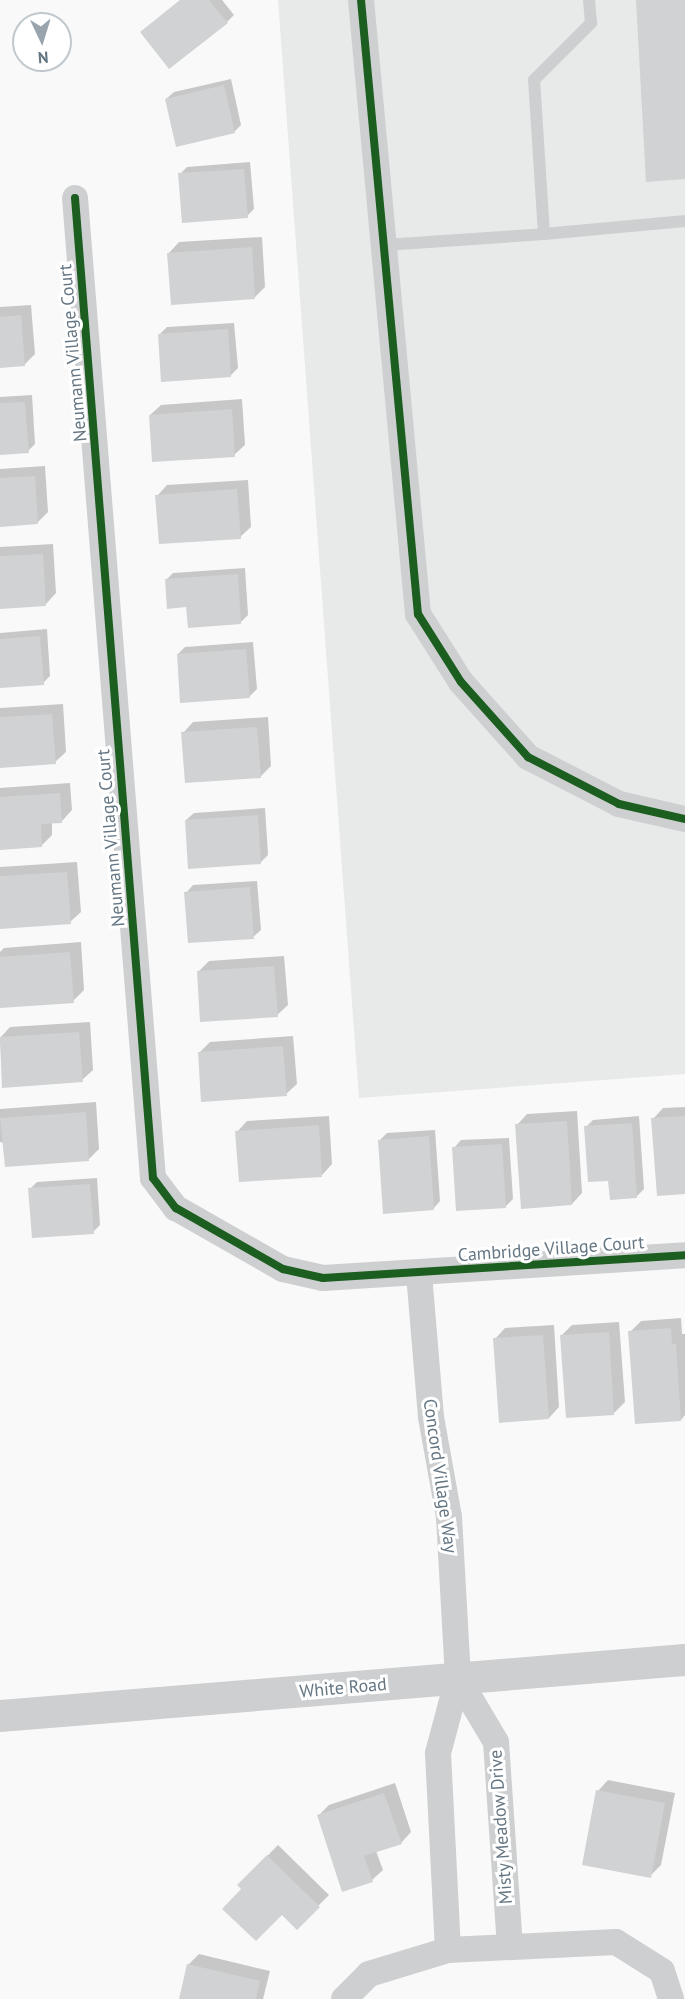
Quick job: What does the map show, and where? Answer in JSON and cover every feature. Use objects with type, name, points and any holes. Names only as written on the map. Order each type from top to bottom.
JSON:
[{"type":"street","points":[[361,0],[418,614],[461,682],[528,757],[619,804],[685,819]]},
{"type":"street","name":"Neumann Village Court","points":[[75,198],[153,1178],[176,1208],[283,1269],[323,1278],[419,1274]]},
{"type":"street","name":"Cambridge Village Court","points":[[419,1274],[685,1255]]},
{"type":"street","name":"Concord Village Way","points":[[419,1274],[431,1417],[449,1517],[458,1678]]},
{"type":"street","name":"White Road","points":[[0,1716],[685,1660]]},
{"type":"street","points":[[448,1950],[438,1753],[458,1678]]},
{"type":"street","name":"Misty Meadow Drive","points":[[458,1678],[496,1742],[510,1945]]},
{"type":"street","points":[[344,1999],[369,1974],[448,1950],[510,1945],[616,1942],[662,1971],[671,1999]]},
{"type":"lane","points":[[544,234],[534,80],[591,23],[589,0]]},
{"type":"lane","points":[[384,245],[685,221]]},
{"type":"shaded area","points":[[278,0],[685,0],[685,1074],[359,1098]]},
{"type":"building","points":[[180,0],[209,0],[228,23],[169,69],[140,32]]},
{"type":"building","points":[[636,0],[685,0],[685,179],[646,182]]},
{"type":"building","points":[[224,85],[235,133],[176,147],[165,99]]},
{"type":"building","points":[[244,169],[248,218],[182,223],[178,173]]},
{"type":"building","points":[[252,247],[255,299],[171,305],[167,253]]},
{"type":"building","points":[[21,315],[25,366],[0,368],[0,317]]},
{"type":"building","points":[[228,329],[231,377],[161,382],[158,334]]},
{"type":"building","points":[[25,402],[29,453],[0,455],[0,403]]},
{"type":"building","points":[[232,409],[235,457],[152,462],[149,415]]},
{"type":"building","points":[[35,476],[38,524],[0,527],[0,478]]},
{"type":"building","points":[[237,489],[241,539],[159,544],[155,495]]},
{"type":"building","points":[[43,554],[46,606],[0,609],[0,556]]},
{"type":"building","points":[[238,574],[241,624],[188,628],[186,607],[167,609],[165,579]]},
{"type":"building","points":[[40,636],[44,685],[0,688],[0,639]]},
{"type":"building","points":[[246,649],[250,698],[180,703],[177,654]]},
{"type":"building","points":[[52,714],[56,764],[0,768],[0,717]]},
{"type":"building","points":[[257,727],[261,778],[185,783],[181,732]]},
{"type":"building","points":[[60,793],[62,823],[41,824],[42,847],[0,850],[0,797]]},
{"type":"building","points":[[258,815],[261,864],[188,869],[185,820]]},
{"type":"building","points":[[67,872],[71,924],[0,929],[0,876]]},
{"type":"building","points":[[250,887],[254,939],[188,943],[184,892]]},
{"type":"building","points":[[70,952],[74,1003],[0,1008],[0,957]]},
{"type":"building","points":[[274,966],[278,1017],[200,1022],[197,971]]},
{"type":"building","points":[[79,1032],[83,1082],[2,1088],[0,1037]]},
{"type":"building","points":[[283,1046],[287,1096],[201,1102],[198,1052]]},
{"type":"building","points":[[86,1112],[89,1161],[5,1167],[0,1118]]},
{"type":"building","points":[[685,1116],[685,1194],[657,1196],[651,1118]]},
{"type":"building","points":[[567,1121],[572,1205],[521,1209],[515,1124]]},
{"type":"building","points":[[632,1123],[637,1198],[610,1200],[608,1181],[588,1182],[584,1126]]},
{"type":"building","points":[[319,1125],[322,1177],[239,1182],[235,1131]]},
{"type":"building","points":[[429,1136],[434,1210],[383,1214],[378,1140]]},
{"type":"building","points":[[502,1144],[506,1208],[456,1211],[452,1147]]},
{"type":"building","points":[[90,1184],[94,1234],[32,1238],[28,1188]]},
{"type":"building","points":[[671,1328],[672,1344],[676,1344],[681,1421],[635,1424],[628,1331]]},
{"type":"building","points":[[609,1332],[614,1415],[566,1418],[560,1335]]},
{"type":"building","points":[[543,1335],[549,1419],[499,1423],[493,1338]]},
{"type":"building","points":[[596,1790],[665,1803],[651,1878],[582,1865]]},
{"type":"building","points":[[384,1793],[402,1844],[364,1856],[373,1882],[342,1892],[317,1815]]},
{"type":"building","points":[[267,1855],[320,1907],[297,1930],[282,1915],[256,1941],[222,1909],[241,1889],[237,1885]]},
{"type":"building","points":[[187,1964],[260,1981],[256,1999],[179,1999]]},
{"type":"cycle path","points":[[361,0],[418,614],[461,682],[528,757],[619,804],[685,819]]},
{"type":"cycle path","points":[[75,198],[153,1178],[176,1208],[283,1269],[323,1278],[685,1255]]}]
